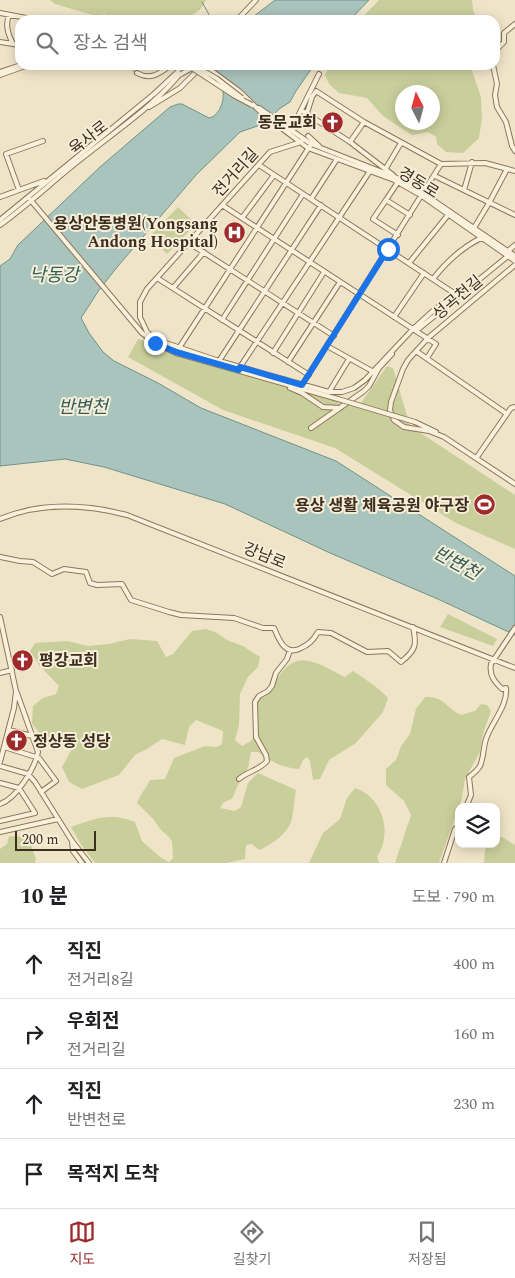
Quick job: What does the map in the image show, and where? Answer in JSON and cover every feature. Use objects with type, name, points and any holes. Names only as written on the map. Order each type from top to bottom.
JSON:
[{"type":"street","points":[[242,15],[256,0]]},
{"type":"street","points":[[0,13],[15,15]]},
{"type":"street","points":[[8,14],[8,34],[13,44]]},
{"type":"street","points":[[500,46],[504,42],[504,33],[515,24]]},
{"type":"street","points":[[0,42],[13,44]]},
{"type":"street","points":[[0,74],[15,69]]},
{"type":"street","points":[[137,73],[149,77],[156,76],[164,70]]},
{"type":"street","name":"육사로","points":[[0,225],[49,179],[154,94],[180,70]]},
{"type":"street","name":"육사로","points":[[0,220],[145,109],[183,70]]},
{"type":"street","points":[[181,74],[186,70]]},
{"type":"street","points":[[195,70],[234,96],[266,112],[323,150]]},
{"type":"street","points":[[145,109],[180,88],[198,70]]},
{"type":"street","points":[[202,70],[216,78],[289,134],[304,139]]},
{"type":"street","points":[[210,70],[238,91],[252,105]]},
{"type":"street","points":[[494,70],[497,84],[495,95],[497,107],[506,122],[515,151]]},
{"type":"street","points":[[295,128],[295,122],[319,74]]},
{"type":"street","points":[[310,91],[312,97]]},
{"type":"street","points":[[308,113],[312,97],[316,91],[364,122],[441,164],[485,163],[515,171]]},
{"type":"street","points":[[301,110],[350,142],[386,168],[395,177]]},
{"type":"street","points":[[350,142],[364,122]]},
{"type":"street","points":[[286,147],[292,140],[289,134]]},
{"type":"street","name":"경동로","points":[[304,139],[310,146],[337,159],[398,182],[423,195],[481,238],[515,256]]},
{"type":"street","name":"전거리길","points":[[304,139],[270,152],[147,289],[140,302],[140,317],[147,332],[157,340],[240,369],[329,392],[342,392],[354,388],[366,380],[372,371],[414,330]]},
{"type":"street","points":[[19,190],[6,154],[43,141]]},
{"type":"street","points":[[386,168],[402,144]]},
{"type":"street","points":[[179,348],[310,146]]},
{"type":"street","name":"경동로","points":[[310,146],[395,177],[474,228],[508,253],[515,261]]},
{"type":"street","points":[[311,199],[337,159]]},
{"type":"street","points":[[464,190],[472,162]]},
{"type":"street","points":[[302,385],[441,164]]},
{"type":"street","points":[[259,165],[458,295]]},
{"type":"street","points":[[474,228],[507,169]]},
{"type":"street","points":[[240,369],[370,171]]},
{"type":"street","points":[[242,218],[274,175]]},
{"type":"street","points":[[435,176],[489,204],[514,214]]},
{"type":"street","points":[[0,197],[49,179]]},
{"type":"street","points":[[370,224],[398,182]]},
{"type":"street","points":[[222,320],[303,194]]},
{"type":"street","points":[[29,199],[142,332],[155,343],[164,348],[240,369],[277,382],[426,426],[477,457],[515,484]]},
{"type":"street","points":[[386,200],[410,215]]},
{"type":"street","points":[[222,205],[428,338],[436,344],[426,358]]},
{"type":"street","points":[[219,361],[321,205]]},
{"type":"street","points":[[409,263],[448,215]]},
{"type":"street","points":[[374,219],[398,235]]},
{"type":"street","points":[[433,279],[443,266],[465,246],[481,238]]},
{"type":"street","points":[[189,243],[334,336]]},
{"type":"street","points":[[312,428],[369,386],[380,368],[435,309],[458,295],[515,245]]},
{"type":"street","points":[[173,288],[204,252]]},
{"type":"street","name":"성곡천길","points":[[444,437],[424,430],[404,427],[394,420],[390,410],[391,402],[402,373],[408,360],[428,338],[515,265]]},
{"type":"street","points":[[273,353],[324,272]]},
{"type":"street","points":[[394,317],[424,273]]},
{"type":"street","points":[[157,278],[308,375]]},
{"type":"street","points":[[288,362],[340,282]]},
{"type":"street","points":[[327,346],[372,371]]},
{"type":"street","points":[[416,351],[507,414]]},
{"type":"street","points":[[329,392],[349,359]]},
{"type":"street","points":[[277,382],[302,393],[323,407],[340,408]]},
{"type":"street","points":[[477,457],[511,408],[515,407]]},
{"type":"street","name":"강남로","points":[[0,519],[33,509],[63,505],[98,508],[126,515],[515,668]]},
{"type":"street","points":[[0,557],[33,562],[52,574],[64,569],[86,572],[90,583],[97,585],[122,584],[131,600],[169,612],[234,618],[263,628],[274,628],[282,645],[294,651],[312,641],[318,632],[331,633],[367,652],[388,651],[401,662],[413,650],[416,642],[413,627]]},
{"type":"street","points":[[0,617],[16,691],[38,752],[19,788],[12,797],[0,804]]},
{"type":"street","points":[[468,803],[471,795],[469,777],[479,766],[484,756],[486,740],[501,713],[506,693],[506,688],[502,689],[493,681],[490,670],[491,664],[515,628]]},
{"type":"street","points":[[239,778],[261,767],[267,760],[256,736],[255,702],[259,696],[268,691],[272,686],[276,673],[287,659],[290,650]]},
{"type":"street","points":[[0,673],[12,670]]},
{"type":"street","points":[[0,762],[14,708],[16,691]]},
{"type":"street","points":[[14,708],[22,709]]},
{"type":"street","points":[[9,730],[32,736]]},
{"type":"street","points":[[4,747],[39,758],[56,781],[41,792]]},
{"type":"street","points":[[0,766],[28,774],[72,841],[89,863]]},
{"type":"street","points":[[0,783],[19,788],[35,813],[0,821]]},
{"type":"street","points":[[0,832],[58,819]]},
{"type":"street","points":[[444,863],[455,829]]},
{"type":"street","points":[[72,841],[73,851],[82,863]]},
{"type":"green space","points":[[50,0],[206,0],[203,6],[192,15],[93,15],[55,4]]},
{"type":"green space","points":[[379,0],[472,0],[475,15],[365,15]]},
{"type":"green space","points":[[328,70],[472,70],[481,97],[482,118],[479,138],[463,153],[446,152],[437,144],[436,137],[428,132],[412,135],[404,130],[440,130],[440,85],[395,85],[395,124],[383,116],[367,98],[339,93],[329,84],[325,75]]},
{"type":"green space","points":[[178,207],[196,224],[167,254],[149,237]]},
{"type":"green space","points":[[138,339],[361,403],[387,366],[393,368],[410,426],[515,495],[515,549],[456,523],[335,448],[223,410],[128,357]]},
{"type":"green space","points":[[448,614],[497,639],[493,646],[440,627]]},
{"type":"green space","points":[[206,629],[243,646],[260,657],[258,667],[248,677],[240,694],[239,725],[235,740],[242,746],[251,741],[256,732],[258,698],[271,690],[287,667],[294,662],[302,660],[319,664],[345,677],[353,671],[388,698],[383,712],[356,743],[329,760],[320,779],[313,780],[310,761],[307,757],[303,760],[299,769],[282,766],[272,762],[258,752],[251,752],[248,768],[241,778],[232,799],[224,802],[220,808],[235,811],[241,807],[248,783],[258,773],[296,790],[289,827],[273,842],[259,850],[252,844],[246,845],[245,859],[227,863],[95,863],[71,827],[95,819],[110,817],[118,817],[135,822],[142,841],[160,857],[169,862],[173,858],[172,841],[137,803],[138,800],[150,780],[165,779],[174,758],[205,746],[217,747],[222,744],[223,731],[196,720],[189,727],[185,745],[162,739],[135,755],[119,775],[82,789],[69,782],[62,767],[72,749],[67,745],[54,751],[32,724],[33,706],[43,698],[56,694],[59,686],[39,665],[30,651],[35,643],[67,641],[88,646],[130,639],[157,641],[166,657],[173,654],[192,631]]},
{"type":"green space","points":[[425,697],[432,697],[461,715],[475,711],[481,704],[487,705],[491,711],[483,734],[480,752],[465,779],[460,803],[455,803],[455,818],[439,863],[395,863],[411,815],[404,801],[386,785],[386,769],[396,760],[401,746],[410,734],[416,709]]},
{"type":"green space","points":[[355,788],[372,799],[382,817],[384,837],[382,848],[377,857],[379,863],[309,863],[323,833],[340,819],[347,798]]},
{"type":"green space","points":[[9,836],[28,837],[36,859],[35,863],[0,863],[0,849],[7,844]]},
{"type":"green space","points":[[500,837],[502,837],[515,845],[515,863],[484,863],[486,848],[500,848]]},
{"type":"water","points":[[275,0],[369,0],[355,15],[256,15]]},
{"type":"water","name":"반변천","points":[[214,70],[311,70],[290,102],[279,109],[266,123],[240,132],[196,175],[118,266],[99,290],[81,318],[89,333],[103,352],[114,361],[158,383],[201,408],[336,461],[515,576],[515,635],[225,504],[104,467],[65,459],[0,466],[0,266],[10,259],[18,245],[100,167],[170,107],[182,104],[209,118],[213,117],[223,101],[223,92],[220,85],[211,77]]},
{"type":"waterway","points":[[202,2],[209,15]]},
{"type":"tunnel","points":[[134,70],[137,73]]},
{"type":"place","name":"동문교회","points":[[333,122]]},
{"type":"place","name":"용상안동병원(Yongsang Andong Hospital)","points":[[234,232]]},
{"type":"place","name":"용상 생활 체육공원 야구장","points":[[485,505]]},
{"type":"place","name":"평강교회","points":[[23,660]]},
{"type":"place","name":"정상동 성당","points":[[17,741]]},
{"type":"route","points":[[155,343],[176,352],[239,370],[240,367],[302,385],[388,249]]},
{"type":"water label","name":"낙동강","points":[[54,275]]}]
